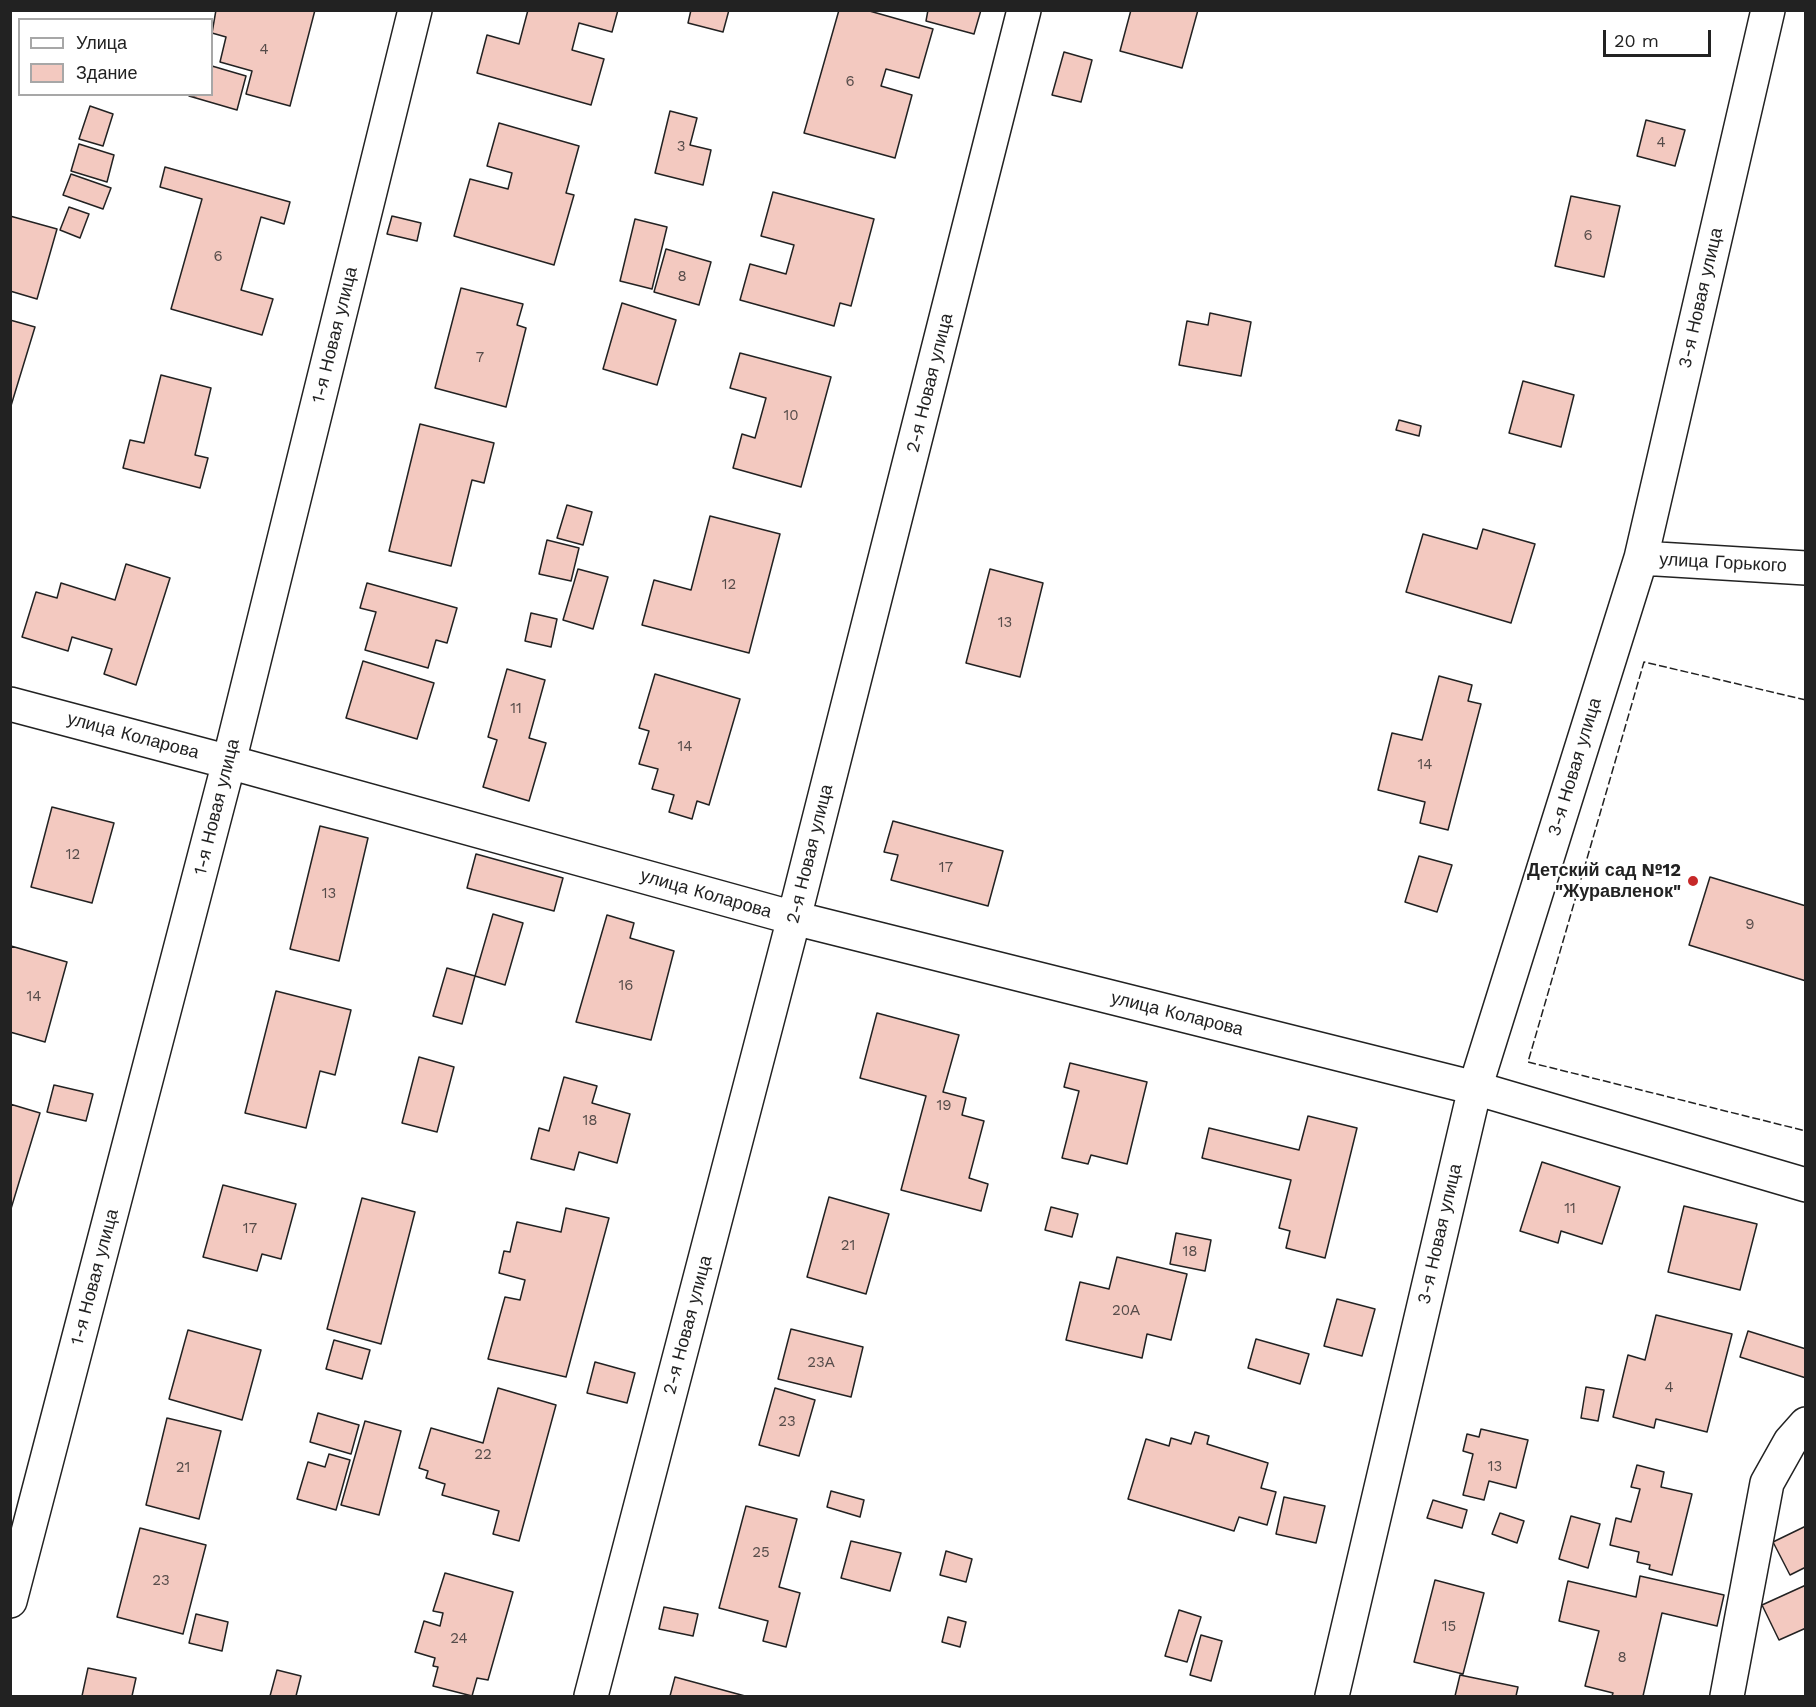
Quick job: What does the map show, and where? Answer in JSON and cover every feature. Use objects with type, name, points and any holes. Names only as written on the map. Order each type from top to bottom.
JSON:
[{"type":"street","name":"1-я Новая улица","points":[[10,1601],[230,762],[415,10]]},
{"type":"street","name":"2-я Новая улица","points":[[591,1696],[794,918],[1024,10]]},
{"type":"street","name":"3-я Новая улица","points":[[1332,1696],[1474,1088],[1641,558],[1768,10]]},
{"type":"street","name":"улица Горького","points":[[1641,558],[1806,568]]},
{"type":"street","name":"улица Коларова","points":[[10,704],[230,762],[794,918],[1474,1088],[1806,1185]]},
{"type":"street","points":[[1727,1696],[1767,1483],[1790,1442],[1806,1424]]},
{"type":"building","points":[[216,10],[315,10],[290,106],[246,94],[252,71],[220,62],[226,37],[213,33]]},
{"type":"building","points":[[528,10],[618,10],[612,32],[579,23],[572,50],[604,59],[591,105],[477,73],[487,35],[519,44]]},
{"type":"building","points":[[691,10],[729,10],[723,32],[688,23]]},
{"type":"building","points":[[839,10],[866,10],[933,29],[919,78],[886,69],[881,86],[912,95],[895,158],[804,133]]},
{"type":"building","points":[[928,10],[981,10],[974,34],[926,21]]},
{"type":"building","points":[[1131,10],[1198,10],[1182,68],[1120,51]]},
{"type":"building","points":[[1064,52],[1092,60],[1081,102],[1052,95]]},
{"type":"building","points":[[213,66],[246,76],[237,110],[189,96],[213,96]]},
{"type":"building","points":[[90,106],[113,114],[103,146],[79,139]]},
{"type":"building","points":[[670,111],[697,118],[690,145],[711,150],[703,185],[655,173]]},
{"type":"building","points":[[1646,120],[1685,130],[1675,166],[1637,156]]},
{"type":"building","points":[[499,123],[579,146],[566,193],[574,195],[554,265],[454,236],[470,179],[508,189],[512,173],[487,166]]},
{"type":"building","points":[[79,144],[114,155],[107,182],[71,171]]},
{"type":"building","points":[[165,167],[290,202],[284,224],[261,217],[241,290],[273,299],[262,335],[171,309],[202,199],[160,187]]},
{"type":"building","points":[[71,174],[111,188],[103,209],[63,195]]},
{"type":"building","points":[[773,192],[874,219],[851,306],[840,303],[834,326],[740,300],[750,264],[786,274],[794,245],[761,236]]},
{"type":"building","points":[[1571,196],[1620,206],[1604,277],[1555,266]]},
{"type":"building","points":[[69,207],[89,214],[80,238],[60,230]]},
{"type":"building","points":[[10,216],[57,229],[37,299],[10,291]]},
{"type":"building","points":[[392,216],[421,223],[417,241],[387,234]]},
{"type":"building","points":[[635,219],[667,227],[652,289],[620,281]]},
{"type":"building","points":[[666,249],[711,262],[699,305],[654,292]]},
{"type":"building","points":[[461,288],[523,304],[517,325],[526,328],[506,407],[435,388]]},
{"type":"building","points":[[622,303],[676,320],[657,385],[603,369]]},
{"type":"building","points":[[1210,313],[1251,322],[1241,376],[1179,365],[1187,321],[1208,325]]},
{"type":"building","points":[[10,320],[35,327],[10,409]]},
{"type":"building","points":[[740,353],[831,377],[801,487],[733,468],[742,434],[755,438],[766,398],[730,388]]},
{"type":"building","points":[[161,375],[211,388],[195,455],[208,458],[200,488],[123,468],[130,440],[144,443]]},
{"type":"building","points":[[1523,381],[1574,395],[1561,447],[1509,433]]},
{"type":"building","points":[[1399,420],[1421,426],[1419,436],[1396,430]]},
{"type":"building","points":[[420,424],[494,443],[484,483],[472,480],[451,566],[389,551]]},
{"type":"building","points":[[567,505],[592,512],[583,545],[557,538]]},
{"type":"building","points":[[710,516],[780,534],[749,653],[642,625],[654,580],[691,590]]},
{"type":"building","points":[[1483,529],[1535,544],[1511,623],[1406,592],[1423,534],[1477,549]]},
{"type":"building","points":[[547,540],[579,548],[571,581],[539,574]]},
{"type":"building","points":[[126,564],[170,578],[136,685],[104,674],[112,649],[72,637],[68,651],[22,637],[36,592],[57,598],[61,583],[115,600]]},
{"type":"building","points":[[578,569],[608,577],[593,629],[563,620]]},
{"type":"building","points":[[990,569],[1043,583],[1020,677],[966,663]]},
{"type":"building","points":[[367,583],[457,608],[447,643],[436,640],[428,668],[365,650],[376,612],[360,608]]},
{"type":"building","points":[[531,613],[557,619],[551,647],[525,641]]},
{"type":"building","points":[[363,661],[434,683],[417,739],[346,718]]},
{"type":"building","points":[[507,669],[545,680],[529,738],[546,743],[529,801],[483,787],[497,740],[488,737]]},
{"type":"building","points":[[655,674],[740,699],[709,805],[697,801],[692,819],[669,812],[674,795],[652,789],[658,769],[639,764],[649,731],[639,728]]},
{"type":"building","points":[[1439,676],[1472,685],[1468,701],[1481,704],[1448,830],[1420,823],[1425,802],[1378,790],[1392,733],[1422,740]]},
{"type":"building","points":[[52,807],[114,823],[92,903],[31,887]]},
{"type":"building","points":[[893,821],[1003,851],[988,906],[891,880],[898,855],[884,852]]},
{"type":"building","points":[[320,826],[368,838],[339,961],[290,949]]},
{"type":"building","points":[[476,854],[563,878],[554,911],[467,888]]},
{"type":"building","points":[[1419,856],[1452,865],[1437,912],[1405,902]]},
{"type":"building","points":[[1710,877],[1806,906],[1806,981],[1689,945]]},
{"type":"building","points":[[493,914],[523,923],[505,985],[475,976]]},
{"type":"building","points":[[607,915],[634,923],[630,938],[674,951],[651,1040],[576,1022]]},
{"type":"building","points":[[11,946],[67,962],[45,1042],[10,1032]]},
{"type":"building","points":[[447,968],[475,976],[462,1024],[433,1016]]},
{"type":"building","points":[[276,991],[351,1010],[335,1075],[320,1071],[306,1128],[245,1113]]},
{"type":"building","points":[[877,1013],[959,1035],[943,1092],[966,1098],[962,1115],[984,1121],[969,1178],[988,1184],[981,1211],[901,1190],[926,1096],[860,1078]]},
{"type":"building","points":[[419,1057],[454,1067],[437,1132],[402,1123]]},
{"type":"building","points":[[1070,1063],[1147,1082],[1127,1164],[1091,1155],[1088,1164],[1062,1158],[1079,1091],[1064,1087]]},
{"type":"building","points":[[564,1077],[597,1086],[592,1103],[630,1114],[617,1163],[579,1152],[574,1170],[531,1159],[539,1128],[549,1131]]},
{"type":"building","points":[[54,1085],[93,1094],[86,1121],[47,1112]]},
{"type":"building","points":[[10,1104],[40,1113],[10,1212]]},
{"type":"building","points":[[1308,1116],[1357,1128],[1325,1258],[1286,1248],[1290,1231],[1279,1228],[1291,1180],[1202,1158],[1209,1128],[1299,1150]]},
{"type":"building","points":[[1542,1162],[1620,1187],[1602,1244],[1561,1231],[1558,1243],[1520,1231]]},
{"type":"building","points":[[223,1185],[296,1204],[281,1259],[262,1254],[257,1271],[203,1257]]},
{"type":"building","points":[[829,1197],[889,1214],[866,1294],[807,1277]]},
{"type":"building","points":[[362,1198],[415,1212],[381,1344],[327,1329]]},
{"type":"building","points":[[1684,1206],[1757,1224],[1740,1290],[1668,1272]]},
{"type":"building","points":[[1051,1207],[1078,1214],[1072,1237],[1045,1230]]},
{"type":"building","points":[[566,1208],[609,1218],[566,1377],[488,1359],[505,1297],[520,1300],[525,1280],[499,1273],[504,1251],[510,1252],[517,1222],[561,1232]]},
{"type":"building","points":[[1176,1233],[1211,1240],[1205,1271],[1170,1264]]},
{"type":"building","points":[[1117,1257],[1187,1274],[1171,1340],[1147,1334],[1142,1358],[1066,1340],[1080,1282],[1109,1289]]},
{"type":"building","points":[[1337,1299],[1375,1309],[1362,1356],[1324,1346]]},
{"type":"building","points":[[1656,1315],[1732,1334],[1707,1432],[1656,1419],[1654,1428],[1613,1417],[1628,1355],[1645,1360]]},
{"type":"building","points":[[791,1329],[863,1347],[851,1397],[778,1379]]},
{"type":"building","points":[[188,1330],[261,1350],[242,1420],[169,1399]]},
{"type":"building","points":[[1748,1331],[1806,1349],[1806,1378],[1740,1357]]},
{"type":"building","points":[[1256,1339],[1309,1354],[1300,1384],[1248,1368]]},
{"type":"building","points":[[334,1340],[370,1350],[362,1379],[326,1369]]},
{"type":"building","points":[[595,1362],[635,1373],[627,1403],[587,1393]]},
{"type":"building","points":[[1586,1387],[1604,1390],[1598,1421],[1581,1418]]},
{"type":"building","points":[[498,1388],[556,1405],[519,1541],[493,1534],[499,1511],[442,1495],[445,1484],[426,1478],[428,1471],[419,1468],[431,1428],[483,1443]]},
{"type":"building","points":[[775,1388],[815,1400],[799,1456],[759,1445]]},
{"type":"building","points":[[318,1413],[359,1425],[351,1454],[310,1442]]},
{"type":"building","points":[[167,1418],[221,1431],[199,1519],[146,1505]]},
{"type":"building","points":[[365,1421],[401,1431],[379,1515],[341,1505]]},
{"type":"building","points":[[1481,1429],[1528,1440],[1516,1488],[1489,1481],[1484,1500],[1463,1495],[1473,1454],[1463,1451],[1467,1434],[1479,1437]]},
{"type":"building","points":[[1195,1432],[1209,1436],[1207,1444],[1268,1463],[1261,1488],[1276,1492],[1267,1525],[1239,1517],[1234,1531],[1128,1499],[1146,1439],[1169,1446],[1171,1438],[1191,1444]]},
{"type":"building","points":[[329,1454],[350,1460],[336,1510],[297,1499],[308,1462],[325,1467]]},
{"type":"building","points":[[1637,1465],[1664,1472],[1661,1487],[1692,1494],[1672,1575],[1649,1569],[1650,1565],[1637,1562],[1639,1552],[1610,1545],[1616,1518],[1631,1522],[1640,1489],[1631,1487]]},
{"type":"building","points":[[831,1491],[864,1500],[860,1517],[827,1507]]},
{"type":"building","points":[[1284,1497],[1325,1506],[1316,1543],[1276,1534]]},
{"type":"building","points":[[1433,1500],[1467,1510],[1462,1528],[1427,1518]]},
{"type":"building","points":[[746,1506],[797,1519],[779,1587],[800,1593],[786,1647],[763,1641],[768,1621],[719,1608]]},
{"type":"building","points":[[1500,1513],[1524,1521],[1517,1543],[1492,1534]]},
{"type":"building","points":[[1571,1516],[1600,1524],[1588,1568],[1559,1559]]},
{"type":"building","points":[[1806,1526],[1806,1567],[1790,1575],[1773,1542]]},
{"type":"building","points":[[140,1528],[206,1545],[183,1634],[117,1617]]},
{"type":"building","points":[[851,1541],[901,1553],[890,1591],[841,1578]]},
{"type":"building","points":[[946,1551],[972,1559],[966,1582],[940,1575]]},
{"type":"building","points":[[445,1573],[513,1592],[488,1680],[477,1678],[472,1696],[433,1686],[438,1667],[433,1666],[435,1658],[415,1652],[424,1621],[440,1626],[443,1613],[433,1611]]},
{"type":"building","points":[[1640,1576],[1724,1595],[1717,1626],[1662,1613],[1643,1696],[1612,1696],[1613,1693],[1585,1686],[1599,1631],[1559,1621],[1568,1581],[1636,1597]]},
{"type":"building","points":[[1435,1580],[1484,1593],[1463,1674],[1414,1662]]},
{"type":"building","points":[[1806,1585],[1806,1628],[1779,1640],[1762,1605]]},
{"type":"building","points":[[664,1607],[698,1614],[693,1636],[659,1629]]},
{"type":"building","points":[[1179,1610],[1201,1617],[1187,1662],[1165,1656]]},
{"type":"building","points":[[196,1614],[228,1622],[222,1651],[189,1643]]},
{"type":"building","points":[[948,1617],[966,1622],[960,1647],[942,1642]]},
{"type":"building","points":[[1201,1635],[1222,1641],[1211,1681],[1190,1675]]},
{"type":"building","points":[[88,1668],[136,1678],[132,1696],[82,1696]]},
{"type":"building","points":[[277,1670],[301,1676],[296,1696],[270,1696]]},
{"type":"building","points":[[1460,1675],[1518,1687],[1516,1696],[1455,1696]]},
{"type":"building","points":[[675,1677],[745,1696],[670,1696]]},
{"type":"fence","points":[[1806,700],[1644,662],[1528,1062],[1806,1131]]},
{"type":"place","name":"Детский сад №12 \"Журавленок\"","points":[[1693,881]]}]
